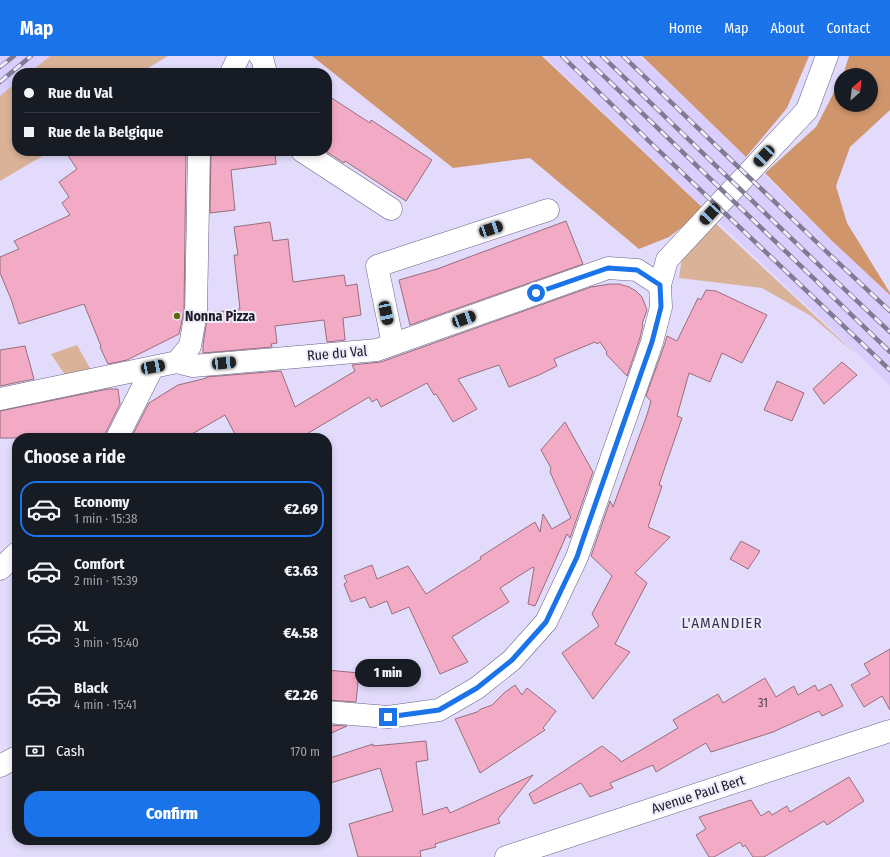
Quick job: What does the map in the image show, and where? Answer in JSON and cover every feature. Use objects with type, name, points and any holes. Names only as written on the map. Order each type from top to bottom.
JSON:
[{"type":"street","points":[[234,68],[239,56]]},
{"type":"street","points":[[260,56],[265,68]]},
{"type":"street","points":[[332,712],[388,717],[439,710],[477,688],[512,660],[546,622],[577,557],[652,342],[661,307],[660,285],[668,260],[807,110],[827,56]]},
{"type":"street","points":[[177,362],[190,346],[196,312],[199,156]]},
{"type":"street","points":[[310,156],[391,209]]},
{"type":"street","points":[[392,344],[377,266],[548,210]]},
{"type":"street","name":"Rue du Val","points":[[0,399],[177,362],[193,366],[377,350],[608,268],[637,270],[660,285]]},
{"type":"street","points":[[120,433],[153,367]]},
{"type":"street","points":[[0,569],[12,558]]},
{"type":"street","name":"Avenue Paul Bert","points":[[506,857],[890,731]]},
{"type":"street","points":[[0,766],[12,760]]},
{"type":"shaded area","points":[[0,56],[92,56],[79,68],[12,68],[12,124],[0,133]]},
{"type":"shaded area","points":[[50,56],[168,56],[148,68],[35,68]]},
{"type":"shaded area","points":[[312,56],[542,56],[705,210],[669,237],[639,249],[530,158],[453,168],[332,72],[332,68],[327,68]]},
{"type":"shaded area","points":[[544,56],[640,56],[690,103],[837,246],[890,294],[890,385]]},
{"type":"shaded area","points":[[642,56],[809,56],[787,108],[746,157]]},
{"type":"shaded area","points":[[849,56],[890,56],[890,110],[850,147],[836,186],[847,223],[890,295],[830,239],[765,173],[816,127],[834,92],[834,112],[878,112],[878,68],[845,68]]},
{"type":"shaded area","points":[[12,86],[12,156],[42,156],[0,181],[0,96]]},
{"type":"shaded area","points":[[714,222],[857,355],[811,316],[762,288],[679,278],[682,258]]},
{"type":"shaded area","points":[[77,345],[91,370],[65,375],[51,354]]},
{"type":"building","points":[[332,98],[370,123],[371,120],[432,160],[406,201],[345,161],[344,163],[332,155]]},
{"type":"building","points":[[68,156],[186,156],[184,311],[179,334],[127,360],[108,364],[84,304],[19,324],[11,299],[0,273],[0,257],[19,249],[14,241],[70,215],[62,203],[69,197],[59,182],[77,169]]},
{"type":"building","points":[[211,156],[275,156],[276,164],[231,170],[235,210],[210,213]]},
{"type":"building","points":[[566,221],[583,264],[410,325],[399,280],[437,269]]},
{"type":"building","points":[[270,222],[273,241],[288,239],[293,282],[344,275],[346,286],[357,284],[361,315],[343,318],[345,340],[327,342],[324,320],[275,326],[277,343],[271,344],[272,347],[203,353],[208,313],[240,309],[234,255],[238,255],[234,227]]},
{"type":"building","points":[[619,284],[629,287],[642,297],[647,310],[642,324],[640,338],[627,376],[606,354],[607,352],[600,342],[597,344],[595,342],[554,359],[557,366],[509,387],[499,365],[458,379],[477,409],[453,422],[436,394],[434,395],[427,383],[381,407],[377,399],[372,402],[369,397],[308,433],[234,433],[225,415],[194,433],[134,433],[149,403],[178,385],[207,378],[206,377],[281,371],[295,407],[355,371],[352,365],[381,362],[591,287]]},
{"type":"building","points":[[706,290],[716,291],[767,315],[742,363],[722,353],[710,382],[689,373],[677,416],[682,418],[659,485],[662,486],[648,527],[670,537],[635,573],[647,583],[615,644],[630,652],[593,699],[562,653],[599,626],[592,614],[612,576],[591,556],[610,501],[613,507],[647,415],[651,401],[646,396],[667,336],[677,341],[698,298],[701,300]]},
{"type":"building","points":[[25,346],[34,379],[0,386],[0,350]]},
{"type":"building","points":[[842,362],[857,375],[824,404],[813,389]]},
{"type":"building","points":[[777,381],[804,393],[792,421],[764,410]]},
{"type":"building","points":[[108,389],[118,389],[120,404],[106,433],[12,433],[12,438],[0,438],[0,411]]},
{"type":"building","points":[[565,422],[593,472],[570,538],[567,534],[535,606],[528,604],[533,567],[500,588],[509,602],[452,637],[468,662],[440,674],[409,607],[392,614],[387,601],[370,608],[365,597],[351,602],[344,584],[347,582],[344,576],[372,565],[377,579],[408,566],[426,594],[535,522],[540,532],[543,514],[552,529],[571,518],[550,472],[551,468],[541,450]]},
{"type":"building","points":[[741,541],[760,551],[748,569],[730,559]]},
{"type":"building","points":[[890,649],[890,710],[882,696],[864,707],[851,685],[870,674],[864,664]]},
{"type":"building","points":[[332,670],[359,673],[356,702],[332,700]]},
{"type":"building","points":[[765,678],[776,697],[794,686],[798,695],[815,685],[818,691],[831,684],[843,706],[822,716],[819,711],[773,732],[711,752],[706,743],[656,772],[653,765],[610,783],[613,788],[590,797],[581,783],[534,804],[529,794],[602,746],[621,762],[678,728],[673,720],[718,694],[723,703]]},
{"type":"building","points":[[515,685],[522,695],[527,688],[556,711],[543,728],[545,730],[480,773],[455,719],[477,712],[492,705]]},
{"type":"building","points":[[332,725],[347,726],[332,733]]},
{"type":"building","points":[[426,741],[428,760],[416,762],[423,815],[447,807],[450,813],[533,775],[498,819],[500,823],[435,844],[436,847],[420,851],[421,857],[358,857],[349,824],[393,811],[380,768],[332,782],[332,757],[373,744],[373,746]]},
{"type":"building","points":[[849,777],[864,801],[827,825],[824,821],[764,857],[753,857],[745,845],[743,847],[740,842],[714,857],[709,857],[696,835],[706,829],[699,817],[751,800],[761,816],[769,811],[772,815],[787,806],[790,812]]},
{"type":"railway","points":[[0,67],[14,56]]},
{"type":"railway","points":[[17,68],[31,56]]},
{"type":"railway","points":[[562,56],[653,145],[890,370]]},
{"type":"railway","points":[[583,56],[890,352]]},
{"type":"railway","points":[[602,56],[890,332]]},
{"type":"railway","points":[[623,56],[890,311]]},
{"type":"railway","points":[[0,82],[12,72]]},
{"type":"place","name":"Nonna Pizza","points":[[177,316]]},
{"type":"district","name":"L'AMANDIER","points":[[722,623]]},
{"type":"route","points":[[388,717],[439,710],[477,688],[512,660],[546,622],[577,557],[652,342],[661,307],[660,285],[637,270],[608,268],[536,293]]}]
